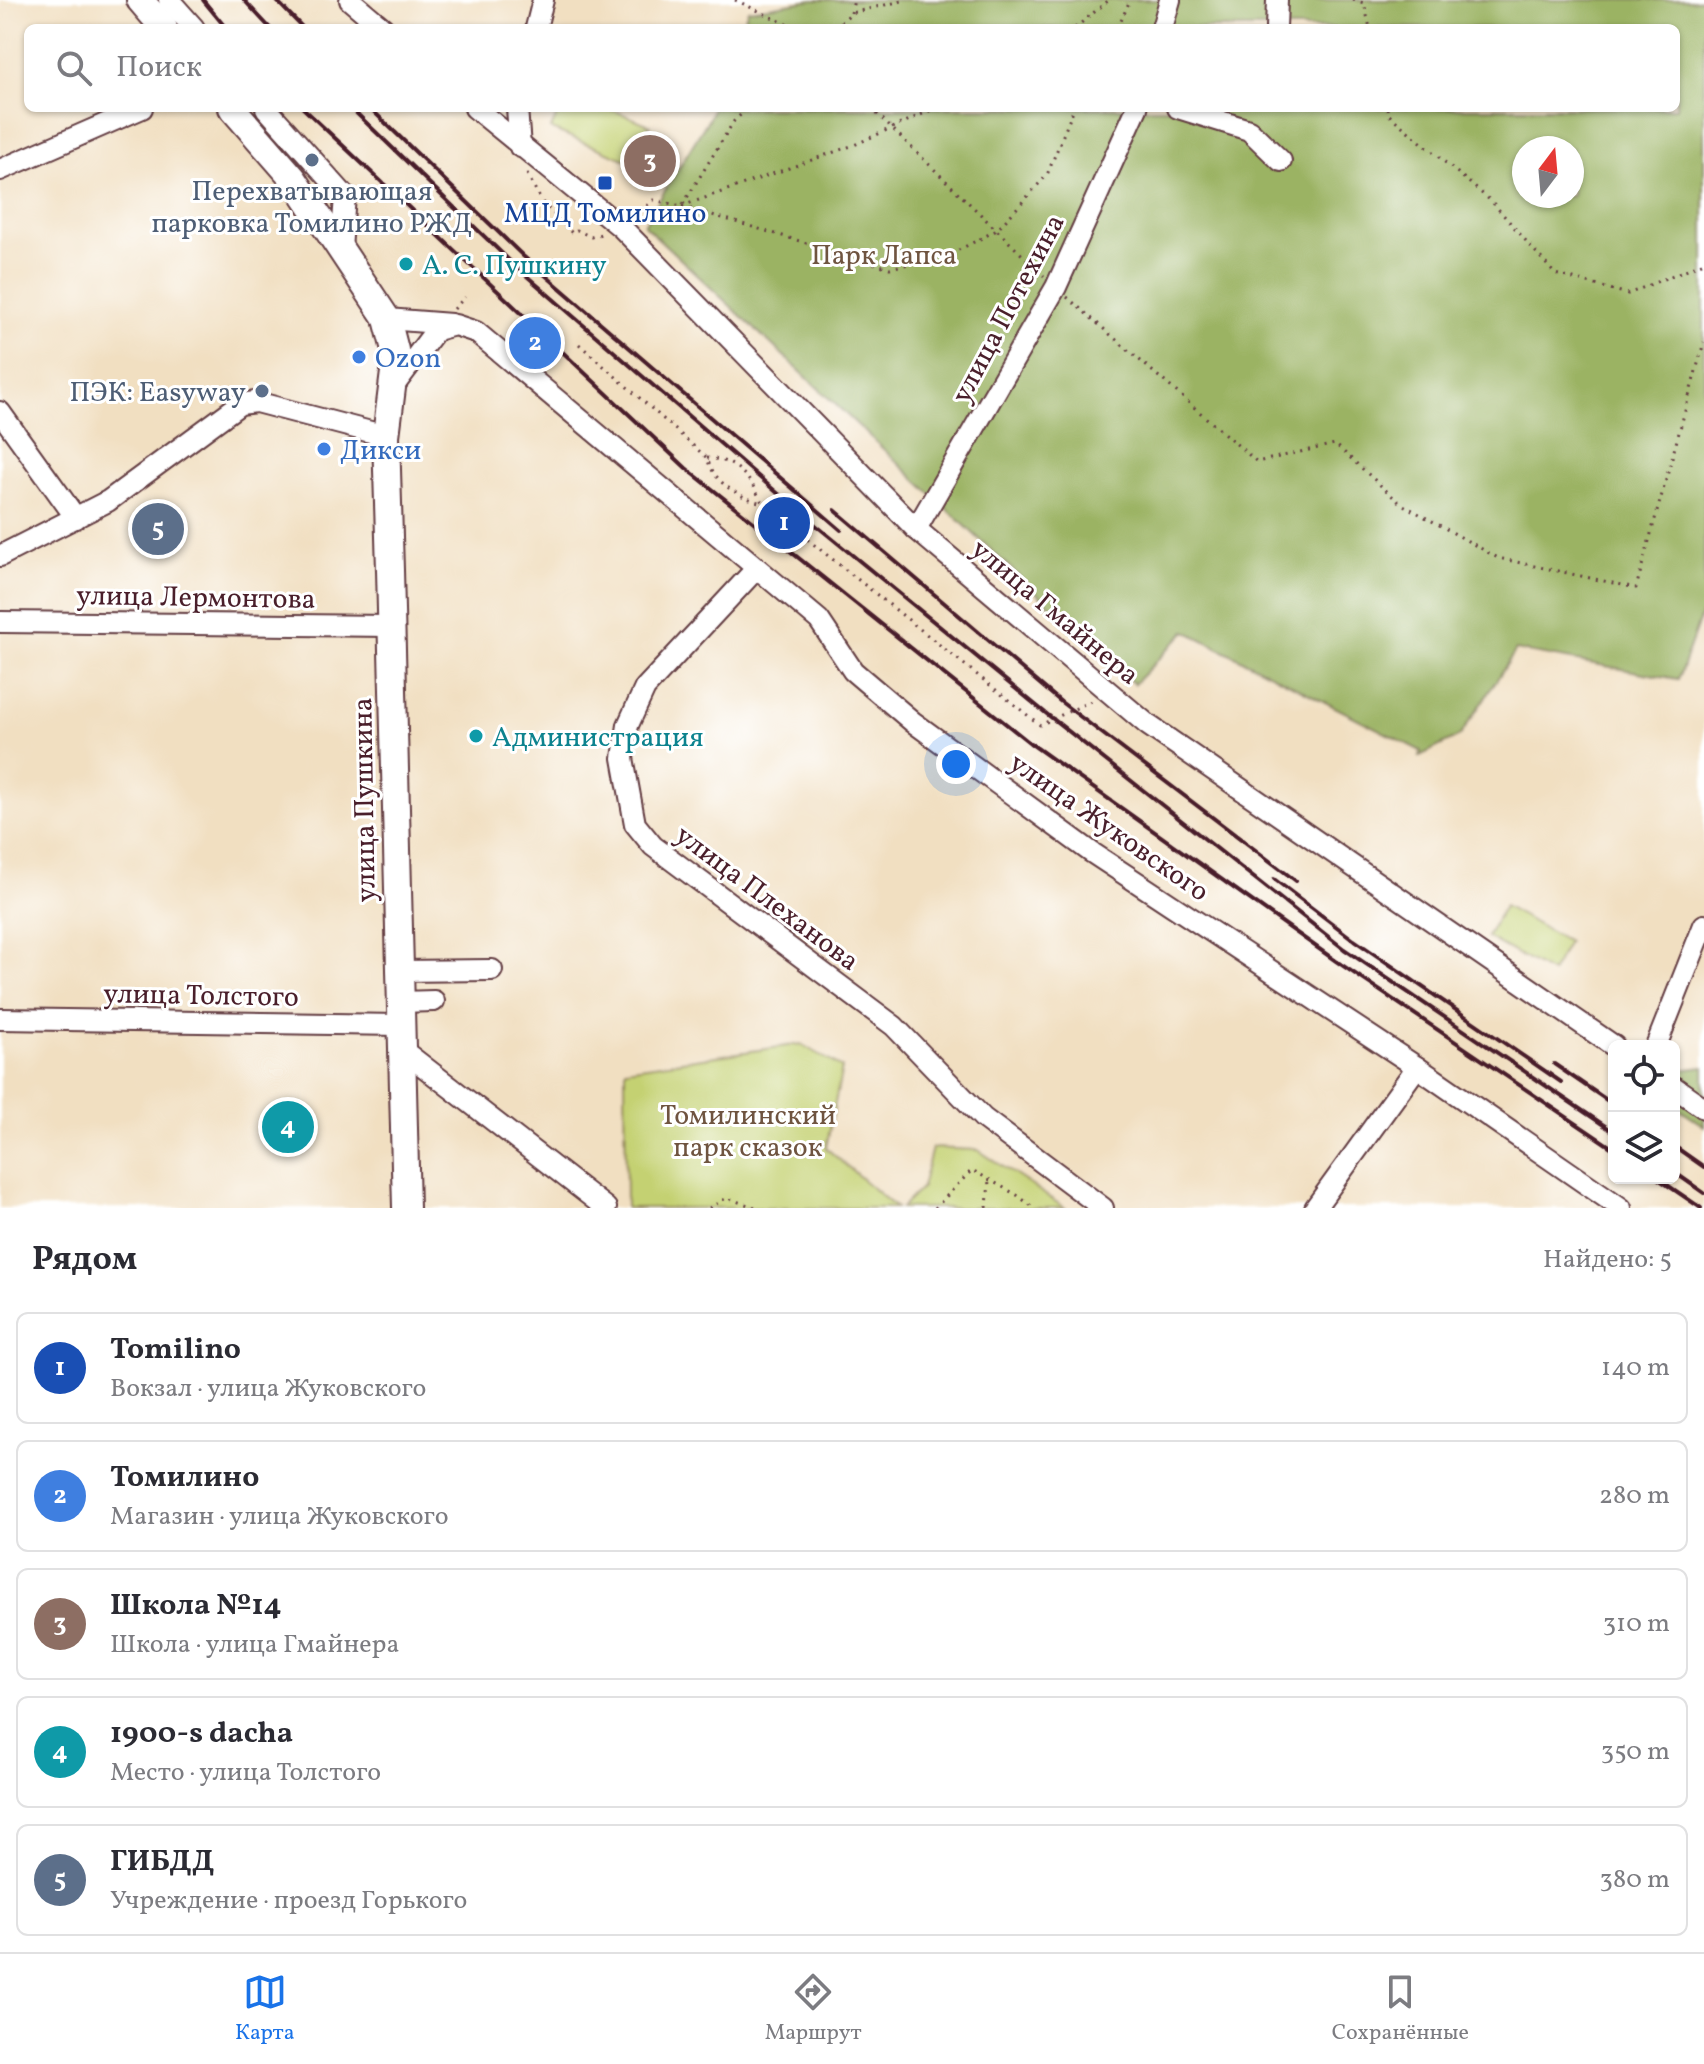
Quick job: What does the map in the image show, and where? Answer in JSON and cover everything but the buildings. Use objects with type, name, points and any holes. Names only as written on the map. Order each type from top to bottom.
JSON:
[{"type":"main road","points":[[140,0],[161,24]]},
{"type":"main road","points":[[235,112],[293,178],[387,319]]},
{"type":"main road","name":"улица Пушкина","points":[[387,319],[395,350],[386,436],[406,1208]]},
{"type":"street","points":[[169,0],[190,24]]},
{"type":"street","points":[[350,0],[378,24]]},
{"type":"street","points":[[537,24],[543,0]]},
{"type":"street","points":[[1163,24],[1170,0]]},
{"type":"street","points":[[1276,24],[1277,0]]},
{"type":"street","points":[[0,170],[133,112]]},
{"type":"street","points":[[270,112],[345,196],[341,249]]},
{"type":"street","name":"улица Гмайнера","points":[[480,112],[622,228],[916,529],[1109,692],[1161,734],[1608,1042]]},
{"type":"street","points":[[517,112],[520,147]]},
{"type":"street","name":"улица Потехина","points":[[916,529],[1056,287],[1135,112]]},
{"type":"street","points":[[1191,112],[1249,130],[1281,161]]},
{"type":"street","points":[[391,391],[436,330],[454,318]]},
{"type":"street","name":"улица Жуковского","points":[[387,319],[454,318],[476,332],[819,620],[853,671],[913,722],[1091,852],[1417,1067],[1621,1208]]},
{"type":"street","points":[[0,556],[108,501],[240,404],[256,402],[386,436]]},
{"type":"street","points":[[0,412],[76,518]]},
{"type":"street","name":"улица Плеханова","points":[[756,569],[645,688],[628,725],[623,758],[635,824],[653,846],[894,1026],[983,1118],[1103,1208]]},
{"type":"street","name":"улица Лермонтова","points":[[0,622],[392,626]]},
{"type":"street","points":[[1658,1040],[1704,925]]},
{"type":"street","points":[[399,971],[492,970]]},
{"type":"street","name":"улица Толстого","points":[[0,1019],[401,1025],[434,1001]]},
{"type":"street","points":[[401,1025],[606,1208]]},
{"type":"street","points":[[1315,1208],[1417,1067]]},
{"type":"street","points":[[1680,1091],[1704,1108]]},
{"type":"path","points":[[735,0],[786,24]]},
{"type":"path","points":[[851,13],[854,0]]},
{"type":"path","points":[[839,24],[851,13],[906,0]]},
{"type":"path","points":[[1080,24],[1109,0]]},
{"type":"path","points":[[1120,24],[1130,0]]},
{"type":"path","points":[[1353,0],[1364,3],[1369,24]]},
{"type":"path","points":[[682,206],[734,121],[744,112]]},
{"type":"path","points":[[875,112],[1056,287],[1257,462],[1335,444],[1400,503],[1498,558],[1636,588],[1704,342]]},
{"type":"path","points":[[682,206],[854,145],[927,112]]},
{"type":"path","points":[[527,174],[542,202],[572,233],[577,230],[591,237],[622,228],[653,200],[890,268],[947,256],[997,230],[1047,175],[1072,112]]},
{"type":"path","points":[[1388,112],[1492,202],[1555,274],[1628,294],[1704,262]]},
{"type":"path","points":[[454,318],[465,297]]},
{"type":"path","points":[[579,344],[707,458],[712,474],[741,497],[762,503],[1040,725],[1109,692]]},
{"type":"path","points":[[707,458],[725,459],[751,480],[762,503]]},
{"type":"path","points":[[935,1208],[972,1170],[1034,1208]]},
{"type":"path","points":[[987,1208],[989,1180]]},
{"type":"path","points":[[709,1208],[726,1198],[758,1208]]},
{"type":"green space","name":"Парк Лапса","points":[[813,0],[1704,0],[1704,607],[1678,679],[1516,650],[1460,736],[1420,756],[1421,751],[1186,631],[1134,684],[644,225],[711,112],[1680,112],[1680,24],[743,24],[748,10]]},
{"type":"green space","points":[[558,112],[618,112],[650,125],[634,163],[551,129]]},
{"type":"green space","points":[[1504,906],[1568,942],[1551,973],[1487,937]]},
{"type":"green space","name":"Томилинский парк сказок","points":[[801,1044],[842,1068],[826,1148],[896,1208],[626,1208],[625,1069]]},
{"type":"green space","points":[[1704,1067],[1704,1126],[1680,1110],[1680,1070]]},
{"type":"green space","name":"Томилинский парк сказок","points":[[932,1148],[978,1150],[1065,1208],[901,1208],[922,1187]]},
{"type":"railway","points":[[203,0],[223,24]]},
{"type":"railway","points":[[244,0],[266,24]]},
{"type":"railway","points":[[276,0],[299,24]]},
{"type":"railway","points":[[307,112],[686,468],[1030,743],[1336,961],[1608,1145]]},
{"type":"railway","points":[[355,112],[514,265],[796,509],[1048,715],[1344,949],[1608,1128]]},
{"type":"railway","points":[[374,112],[523,256],[841,530]]},
{"type":"railway","points":[[835,510],[1061,702],[1296,881]]},
{"type":"railway","points":[[1274,879],[1354,940],[1561,1082]]},
{"type":"railway","points":[[1554,1064],[1608,1101]]},
{"type":"railway","points":[[1680,1150],[1704,1167]]},
{"type":"railway","points":[[1680,1176],[1704,1193]]},
{"type":"railway","points":[[1666,1184],[1701,1208]]},
{"type":"place","name":"Перехватывающая парковка Томилино РЖД","points":[[312,160]]},
{"type":"place","name":"Школа №14","points":[[650,161]]},
{"type":"place","name":"МЦД Томилино","points":[[605,183]]},
{"type":"place","name":"А. С. Пушкину","points":[[406,264]]},
{"type":"place","name":"Томилино","points":[[535,343]]},
{"type":"place","name":"Ozon","points":[[359,357]]},
{"type":"place","name":"ПЭК: Easyway","points":[[262,391]]},
{"type":"place","name":"Дикси","points":[[324,449]]},
{"type":"place","name":"Tomilino","points":[[784,523]]},
{"type":"place","name":"ГИБДД","points":[[158,529]]},
{"type":"place","name":"Администрация","points":[[476,736]]},
{"type":"place","name":"1900-s dacha","points":[[288,1127]]}]
